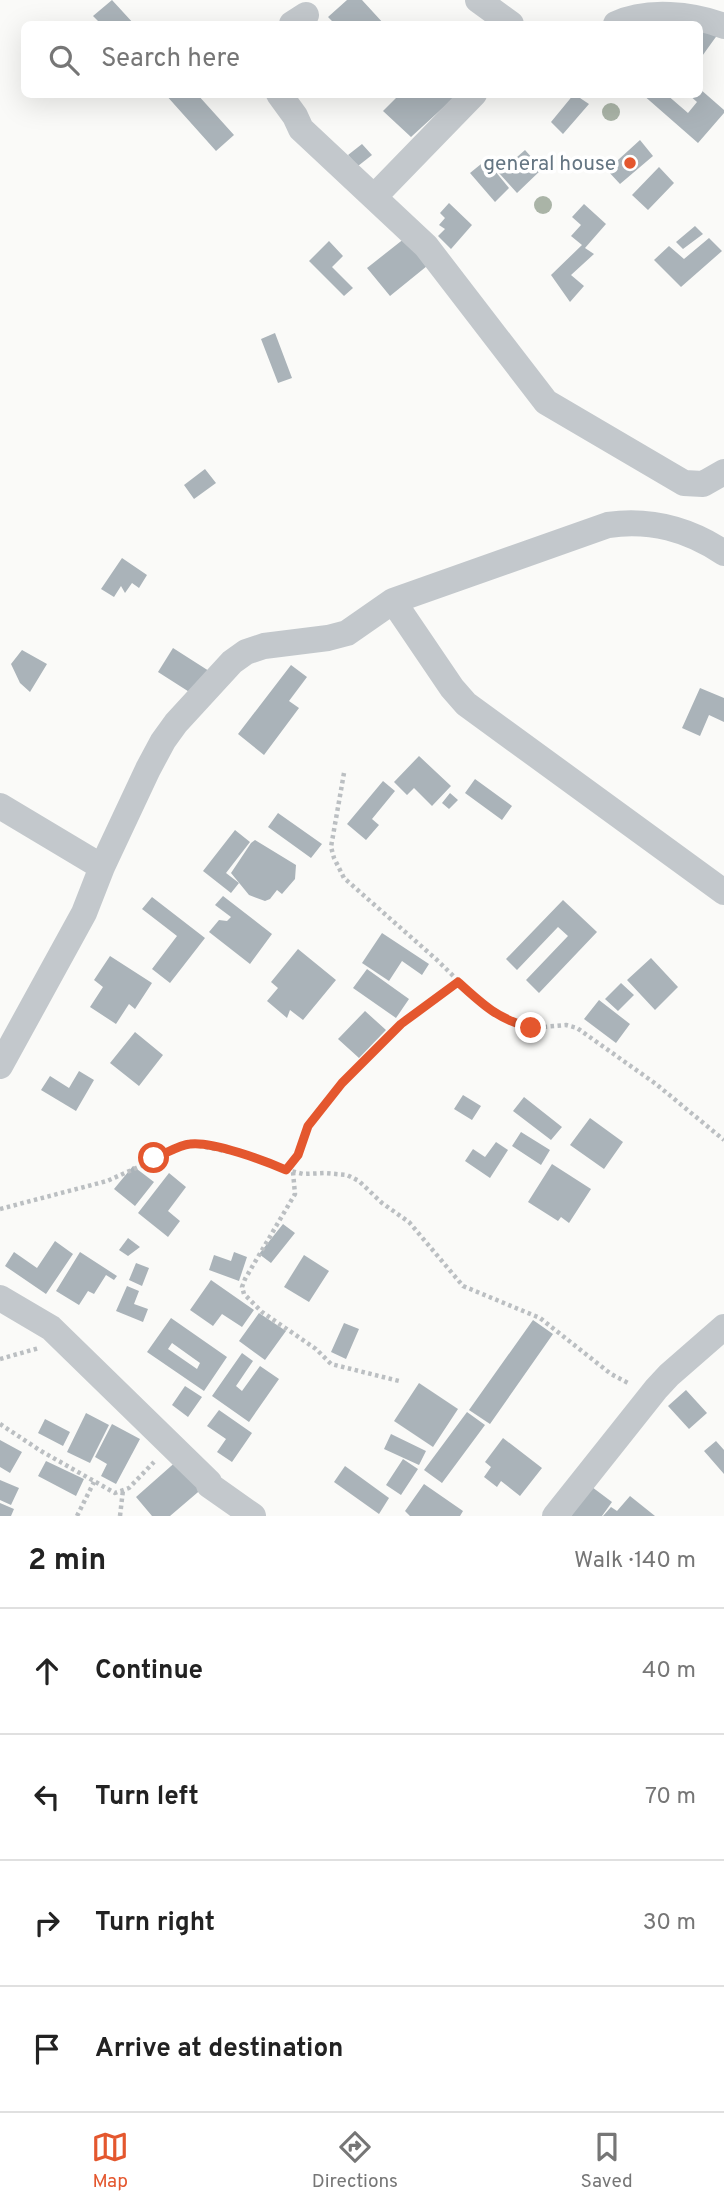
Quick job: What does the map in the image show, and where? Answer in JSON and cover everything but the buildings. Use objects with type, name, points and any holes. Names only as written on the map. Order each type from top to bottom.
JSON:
[{"type":"street","points":[[478,0],[507,21]]},
{"type":"street","points":[[626,21],[639,17],[705,19],[724,26]]},
{"type":"street","points":[[282,98],[301,129],[426,246],[546,402],[684,483],[703,484],[724,472]]},
{"type":"street","points":[[374,197],[470,98]]},
{"type":"street","points":[[0,1066],[84,913],[102,867],[163,741],[232,662],[246,652],[264,646],[347,633],[393,601],[608,525],[630,522],[670,526],[690,533],[724,553]]},
{"type":"street","points":[[393,601],[452,688],[466,704],[724,892]]},
{"type":"street","points":[[0,806],[102,867]]},
{"type":"street","points":[[0,1298],[43,1322],[61,1337],[209,1482],[209,1485],[253,1516]]},
{"type":"street","points":[[555,1516],[662,1382],[724,1327]]},
{"type":"path","points":[[344,773],[331,847],[344,878],[437,960],[490,1012],[531,1028],[566,1025],[577,1028],[656,1083],[724,1140]]},
{"type":"path","points":[[286,1170],[298,1155],[308,1126],[342,1083],[401,1024],[458,982]]},
{"type":"path","points":[[0,1209],[107,1181],[190,1144],[260,1158],[293,1172],[340,1174],[359,1181],[386,1206],[409,1222],[467,1289],[540,1318],[623,1382],[635,1385],[662,1382]]},
{"type":"path","points":[[293,1172],[295,1195],[244,1279],[244,1294],[262,1312],[316,1349],[331,1363],[399,1381]]},
{"type":"path","points":[[0,1359],[30,1351],[61,1337]]},
{"type":"path","points":[[0,1424],[115,1493],[133,1484],[170,1445]]},
{"type":"path","points":[[77,1516],[94,1482]]},
{"type":"path","points":[[120,1516],[124,1490]]},
{"type":"place","name":"general house","points":[[630,163]]},
{"type":"route","points":[[154,1158],[190,1144],[202,1144],[260,1158],[286,1170],[298,1155],[308,1126],[342,1083],[401,1024],[458,982],[490,1012],[531,1028]]}]
